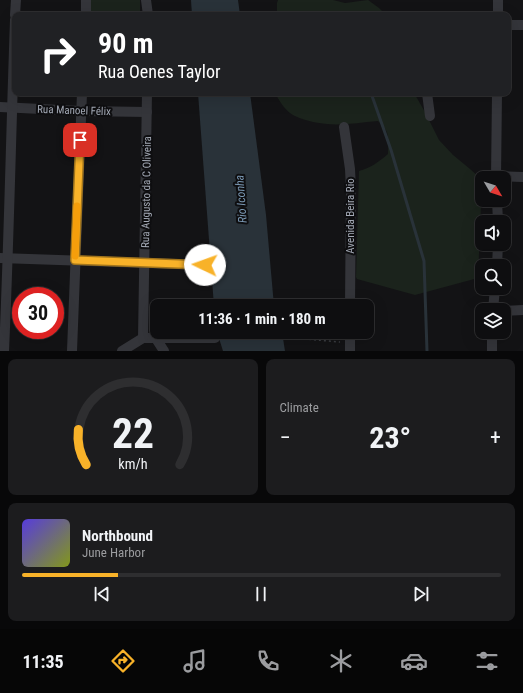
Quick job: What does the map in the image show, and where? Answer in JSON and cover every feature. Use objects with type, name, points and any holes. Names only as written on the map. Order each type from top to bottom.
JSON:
[{"type":"street","points":[[15,12],[16,0]]},
{"type":"street","points":[[86,0],[86,12]]},
{"type":"street","points":[[146,0],[148,12]]},
{"type":"street","points":[[498,0],[498,12]]},
{"type":"street","points":[[511,25],[523,25]]},
{"type":"street","points":[[4,351],[4,258],[12,96]]},
{"type":"street","points":[[72,351],[82,96]]},
{"type":"street","name":"Rua Augusto da C Oliveira","points":[[143,338],[147,96]]},
{"type":"street","points":[[427,96],[430,116]]},
{"type":"street","points":[[496,171],[497,96]]},
{"type":"street","name":"Rua Manoel Félix","points":[[0,108],[147,112]]},
{"type":"street","name":"Avenida Beira Rio","points":[[344,127],[350,169],[351,189],[350,299]]},
{"type":"street","points":[[511,177],[523,177]]},
{"type":"street","points":[[4,258],[205,265]]},
{"type":"street","points":[[511,311],[523,310]]},
{"type":"street","points":[[122,351],[143,338],[150,337]]},
{"type":"street","points":[[156,339],[164,351]]},
{"type":"street","points":[[492,339],[492,351]]},
{"type":"path","points":[[299,339],[350,347]]},
{"type":"shaded area","points":[[85,0],[140,0],[140,12],[85,12]]},
{"type":"shaded area","points":[[278,0],[333,0],[345,3],[368,0],[383,12],[277,12]]},
{"type":"shaded area","points":[[277,96],[416,96],[439,140],[453,155],[475,174],[475,207],[481,207],[481,215],[475,215],[475,251],[479,251],[479,259],[475,259],[475,279],[415,295],[357,279],[359,171],[381,160],[388,154],[387,132],[378,121],[346,124],[313,122],[300,118],[286,109]]},
{"type":"water","points":[[191,0],[238,0],[240,12],[192,12]]},
{"type":"water","name":"Rio Iconha","points":[[198,96],[250,96],[266,215],[273,299],[213,299]]},
{"type":"water","points":[[219,339],[283,339],[285,351],[223,351]]},
{"type":"waterway","points":[[372,96],[391,150],[424,261],[427,351]]},
{"type":"slow traffic","points":[[75,256],[77,206]]},
{"type":"route","points":[[80,140],[75,260],[205,265]]}]
